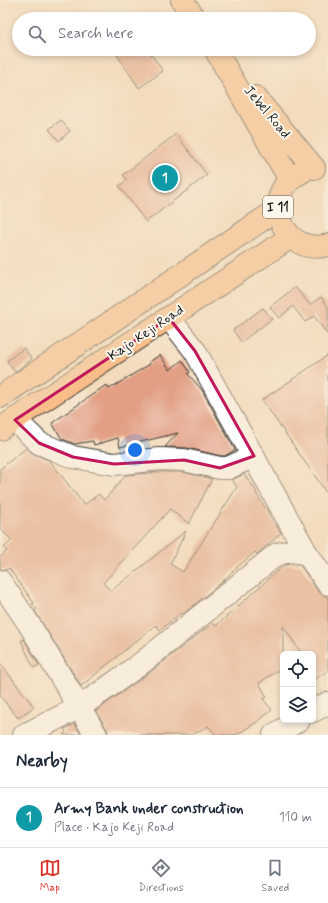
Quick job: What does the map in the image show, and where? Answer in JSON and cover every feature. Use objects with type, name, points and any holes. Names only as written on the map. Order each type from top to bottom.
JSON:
[{"type":"main road","points":[[182,0],[190,12]]},
{"type":"main road","name":"Jebel Road","points":[[220,56],[290,180]]},
{"type":"main road","name":"Jebel Road","points":[[221,56],[321,169]]},
{"type":"main road","name":"I 11","points":[[321,169],[306,170],[290,180],[281,193],[278,209],[282,224],[291,237],[307,245],[327,246]]},
{"type":"main road","name":"Kajo Keji Road","points":[[0,397],[278,209]]},
{"type":"main road","name":"Kajo Keji Road","points":[[7,425],[291,237]]},
{"type":"street","points":[[169,318],[195,351],[307,554],[328,584]]},
{"type":"street","points":[[7,425],[38,443],[73,457],[114,464],[160,460],[184,460],[220,468],[228,468],[254,456]]},
{"type":"street","points":[[24,735],[78,708],[143,662],[277,554],[292,551],[307,554]]},
{"type":"street","points":[[0,581],[29,624],[78,708],[96,735]]},
{"type":"street","points":[[316,710],[328,702]]},
{"type":"street","points":[[274,735],[294,723]]},
{"type":"highlighted area","points":[[169,318],[195,351],[254,456],[220,468],[184,460],[114,464],[73,457],[39,443],[15,420]]},
{"type":"building","points":[[118,56],[152,56],[163,71],[139,88]]},
{"type":"building","points":[[61,120],[70,131],[59,141],[49,129]]},
{"type":"building","points":[[176,134],[207,175],[146,222],[119,186],[127,180],[123,175]]},
{"type":"building","points":[[295,287],[310,305],[321,297],[328,307],[328,335],[314,316],[305,322],[293,306],[279,318],[270,307]]},
{"type":"building","points":[[263,308],[272,319],[241,342],[233,330]]},
{"type":"building","points":[[24,348],[32,359],[15,372],[7,361]]},
{"type":"building","points":[[160,355],[170,370],[182,360],[190,372],[188,374],[202,390],[235,450],[225,456],[221,456],[187,448],[165,447],[178,433],[120,447],[118,438],[94,445],[93,441],[75,444],[62,439],[52,423],[106,385],[109,389],[150,364],[149,362]]},
{"type":"building","points":[[328,355],[328,495],[262,400]]},
{"type":"building","points":[[26,448],[34,454],[50,461],[84,505],[99,494],[104,500],[126,475],[182,472],[212,479],[189,524],[170,509],[103,583],[111,591],[186,531],[170,564],[183,572],[237,487],[232,480],[244,474],[257,492],[256,493],[281,533],[257,554],[255,552],[182,615],[181,613],[160,630],[156,625],[81,686],[35,611],[37,609],[32,604],[34,603],[9,568],[6,570],[0,569],[0,557],[7,551],[4,548],[12,540],[0,529],[0,469]]},
{"type":"building","points":[[285,565],[300,565],[318,591],[328,598],[328,671],[316,678],[316,651],[300,651],[283,626],[283,651],[280,651],[280,669],[259,683],[267,697],[263,699],[272,710],[257,722],[236,735],[216,735],[208,726],[192,735],[108,735],[107,729],[96,711],[150,672],[213,623],[216,626]]},
{"type":"building","points":[[24,639],[39,665],[34,668],[21,641]]},
{"type":"building","points":[[0,663],[34,707],[18,718],[0,696]]},
{"type":"building","points":[[75,724],[81,735],[63,735],[66,732],[64,729]]},
{"type":"place","name":"Army Bank under construction","points":[[165,178]]}]
